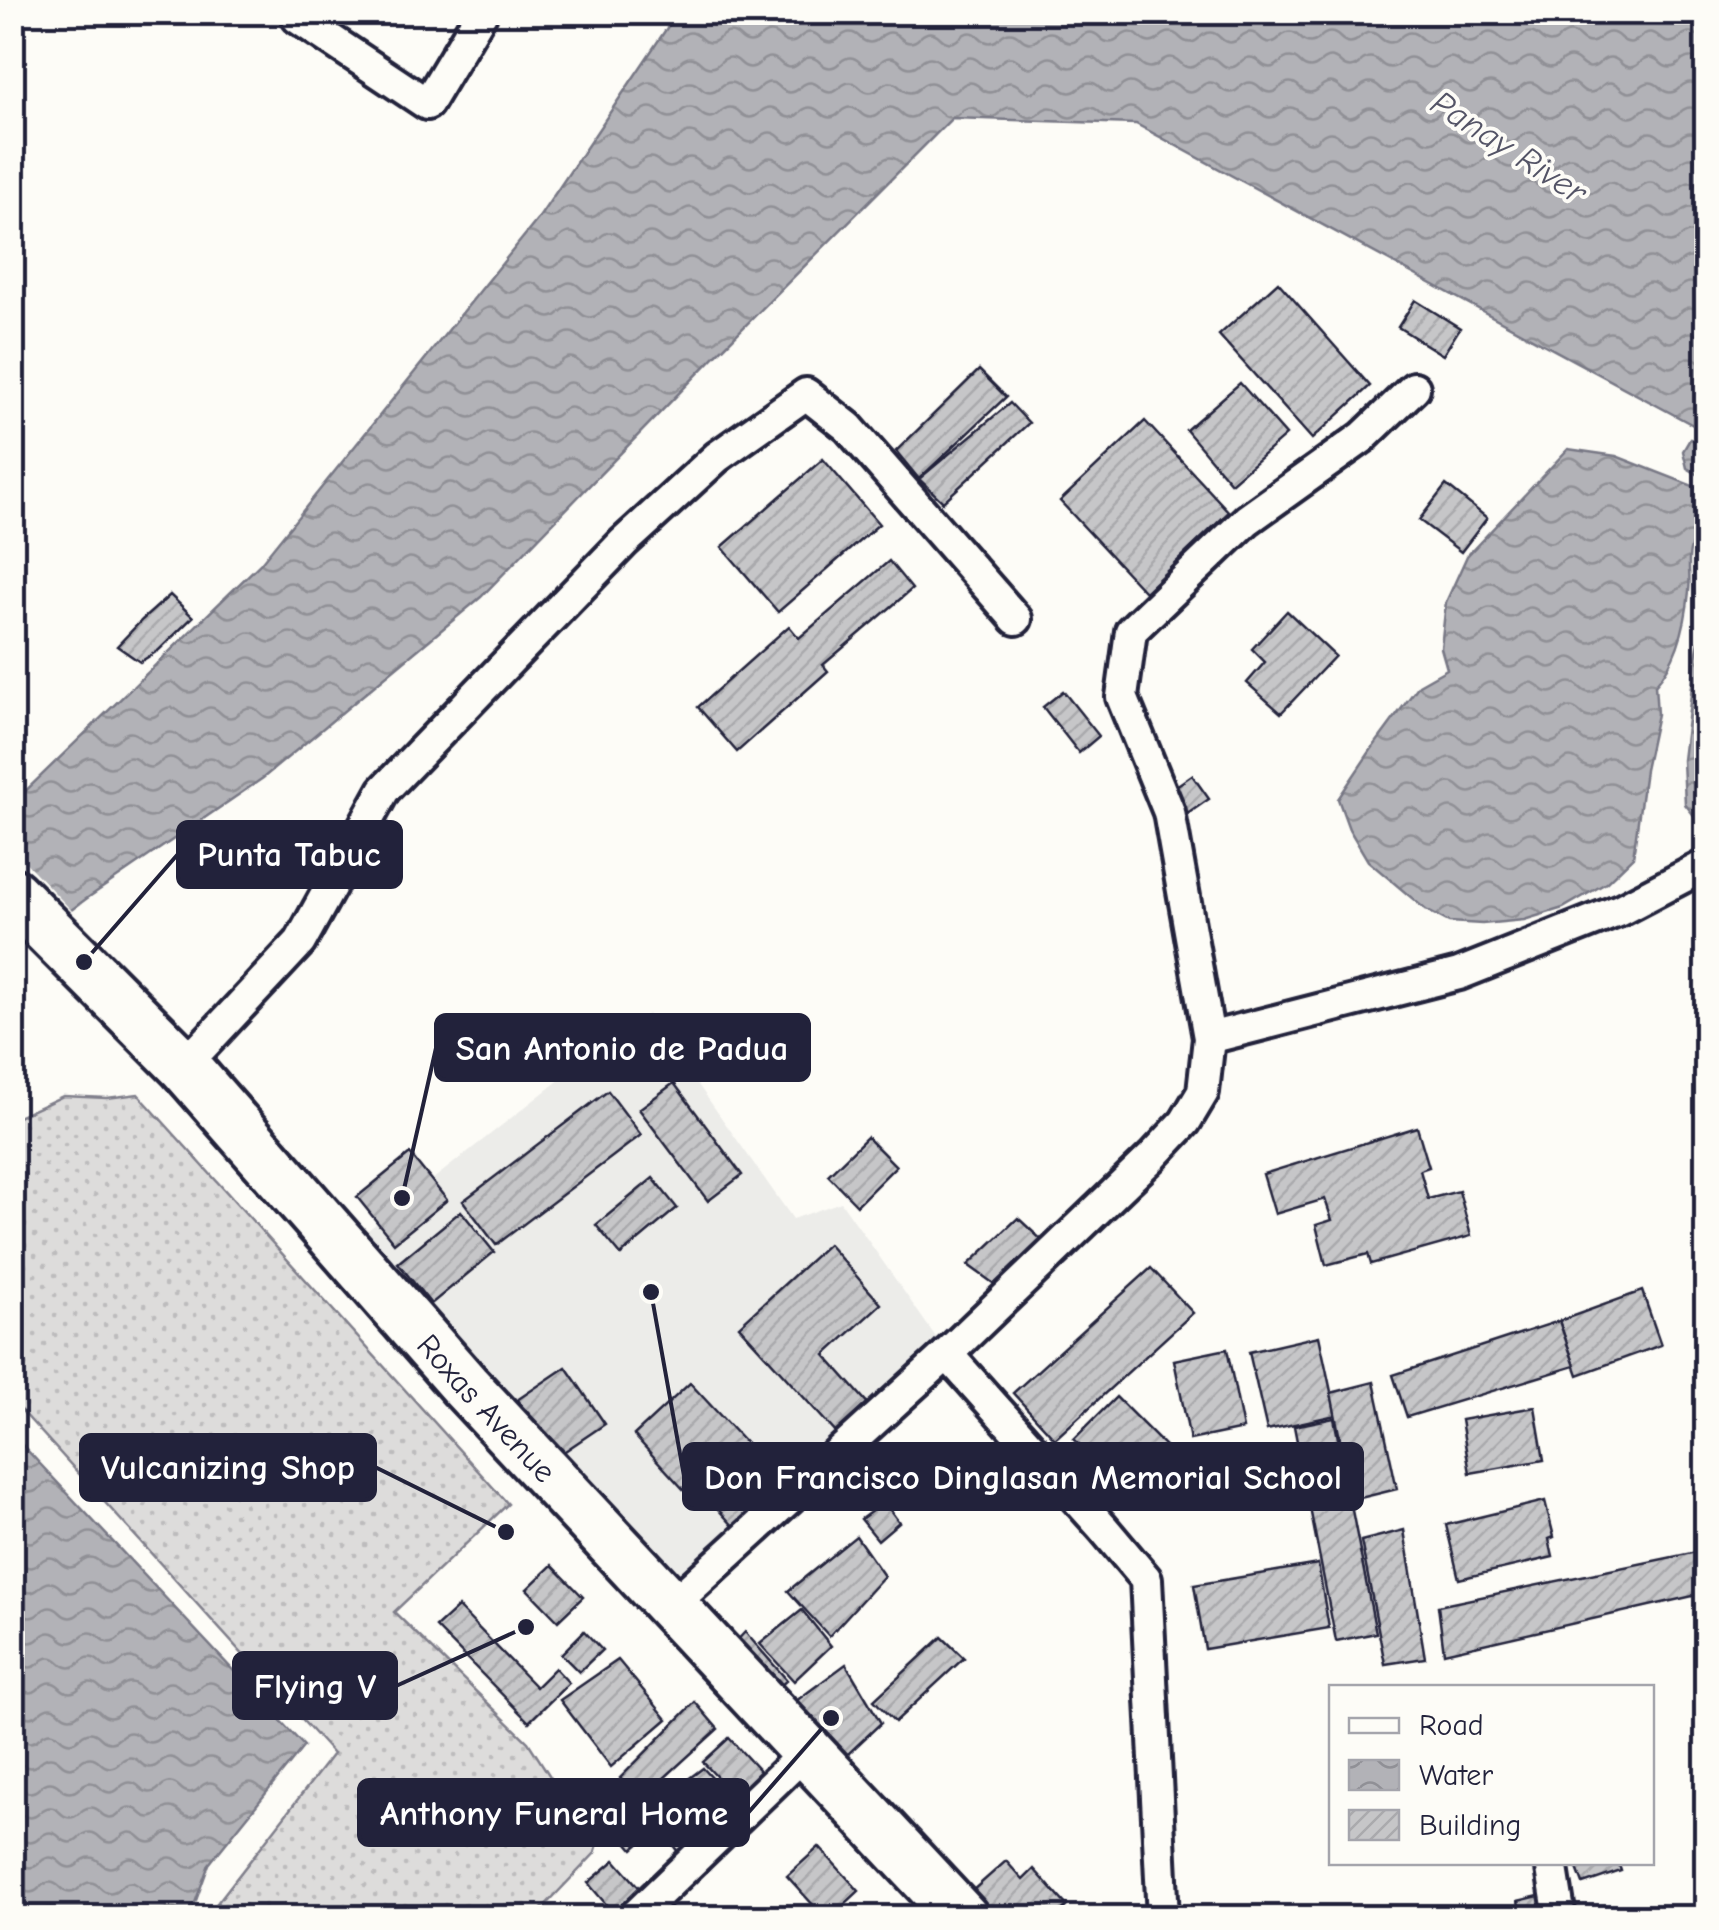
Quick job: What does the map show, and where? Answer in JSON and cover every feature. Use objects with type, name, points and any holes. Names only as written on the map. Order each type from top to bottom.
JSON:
[{"type":"main road","name":"Roxas Avenue","points":[[12,894],[184,1066],[465,1386],[962,1918]]},
{"type":"street","points":[[296,14],[428,104],[482,12]]},
{"type":"street","points":[[670,1607],[947,1354],[1185,1122],[1203,1092],[1210,1038],[1169,812],[1122,697],[1131,631],[1246,520],[1363,437],[1414,388]]},
{"type":"street","points":[[184,1066],[300,942],[384,790],[624,542],[716,457],[806,394],[848,428],[1016,619]]},
{"type":"street","points":[[1210,1038],[1459,974],[1620,910],[1706,865]]},
{"type":"street","points":[[947,1354],[1146,1579],[1164,1918]]},
{"type":"street","points":[[633,1918],[808,1750]]},
{"type":"street","points":[[1551,1865],[1560,1918]]},
{"type":"shaded area","points":[[648,1014],[793,1219],[841,1202],[940,1343],[670,1592],[354,1241]]},
{"type":"shaded area","points":[[138,1094],[508,1504],[394,1612],[528,1742],[576,1817],[610,1807],[595,1853],[534,1917],[213,1917],[214,1907],[333,1754],[13,1401],[13,1119],[63,1096],[107,1098]]},
{"type":"water","name":"Panay River","points":[[1677,12],[1706,32],[1706,432],[1136,124],[952,118],[481,597],[263,778],[13,953],[13,803],[260,564],[538,219],[677,13]]},
{"type":"water","points":[[1690,439],[1706,444],[1706,479],[1687,468],[1683,451]]},
{"type":"water","points":[[1568,449],[1616,456],[1706,491],[1705,507],[1689,556],[1683,629],[1670,664],[1655,685],[1657,714],[1633,857],[1606,883],[1563,908],[1524,920],[1449,922],[1426,910],[1368,861],[1349,829],[1338,799],[1419,685],[1447,669],[1441,648],[1446,602],[1467,556]]},
{"type":"water","points":[[1706,610],[1706,818],[1696,818],[1685,804],[1683,760],[1695,661]]},
{"type":"water","points":[[12,1434],[304,1746],[209,1864],[190,1917],[13,1917]]},
{"type":"pier","points":[[13,849],[74,913],[24,951],[12,939]]},
{"type":"building","points":[[1278,282],[1370,386],[1312,439],[1219,335]]},
{"type":"building","points":[[1415,300],[1460,328],[1443,355],[1398,327]]},
{"type":"building","points":[[979,370],[1006,397],[919,479],[896,451]]},
{"type":"building","points":[[1240,383],[1286,435],[1231,483],[1186,430]]},
{"type":"building","points":[[1010,403],[1029,423],[943,502],[919,479]]},
{"type":"building","points":[[1145,421],[1229,512],[1145,592],[1060,501]]},
{"type":"building","points":[[823,459],[879,524],[778,612],[722,547]]},
{"type":"building","points":[[1446,485],[1487,518],[1461,552],[1419,520]]},
{"type":"building","points":[[889,561],[912,589],[823,665],[828,671],[737,752],[698,707],[789,626],[799,638]]},
{"type":"building","points":[[170,595],[193,617],[159,650],[140,662],[117,646],[142,620]]},
{"type":"building","points":[[1287,611],[1335,656],[1281,713],[1247,683],[1265,662],[1252,649]]},
{"type":"building","points":[[1063,691],[1099,736],[1079,753],[1043,707]]},
{"type":"building","points":[[1192,775],[1209,799],[1183,817],[1166,793]]},
{"type":"building","points":[[674,1083],[742,1175],[708,1201],[639,1109]]},
{"type":"building","points":[[608,1091],[641,1135],[496,1245],[463,1201]]},
{"type":"building","points":[[1417,1127],[1429,1167],[1420,1170],[1428,1199],[1459,1191],[1471,1236],[1371,1264],[1368,1254],[1326,1265],[1316,1225],[1332,1220],[1325,1199],[1275,1214],[1263,1174]]},
{"type":"building","points":[[867,1137],[896,1166],[857,1205],[828,1175]]},
{"type":"building","points":[[410,1154],[447,1200],[394,1243],[357,1197]]},
{"type":"building","points":[[653,1178],[677,1208],[621,1255],[596,1225]]},
{"type":"building","points":[[461,1211],[494,1252],[431,1304],[398,1263]]},
{"type":"building","points":[[1018,1218],[1046,1244],[997,1286],[968,1265]]},
{"type":"building","points":[[828,1244],[881,1304],[825,1355],[870,1406],[838,1435],[739,1326]]},
{"type":"building","points":[[1151,1268],[1193,1313],[1055,1439],[1013,1393]]},
{"type":"building","points":[[1642,1291],[1661,1345],[1578,1375],[1559,1321]]},
{"type":"building","points":[[1559,1321],[1575,1366],[1407,1417],[1393,1375]]},
{"type":"building","points":[[1319,1336],[1336,1415],[1267,1430],[1249,1352]]},
{"type":"building","points":[[1227,1349],[1243,1429],[1190,1440],[1174,1360]]},
{"type":"building","points":[[566,1367],[605,1424],[556,1457],[517,1400]]},
{"type":"building","points":[[1374,1382],[1397,1489],[1352,1500],[1331,1393]]},
{"type":"building","points":[[690,1383],[752,1450],[733,1468],[766,1504],[737,1530],[704,1494],[695,1502],[634,1435]]},
{"type":"building","points":[[1116,1397],[1166,1447],[1124,1490],[1074,1439]]},
{"type":"building","points":[[1535,1407],[1544,1460],[1470,1473],[1461,1420]]},
{"type":"building","points":[[1334,1418],[1376,1633],[1336,1641],[1294,1426]]},
{"type":"building","points":[[1545,1501],[1554,1537],[1549,1539],[1553,1557],[1459,1579],[1446,1525]]},
{"type":"building","points":[[884,1502],[899,1522],[878,1540],[861,1519]]},
{"type":"building","points":[[1404,1530],[1425,1658],[1385,1664],[1361,1541]]},
{"type":"building","points":[[856,1536],[884,1576],[829,1636],[788,1591]]},
{"type":"building","points":[[1706,1550],[1706,1593],[1444,1653],[1438,1606]]},
{"type":"building","points":[[1318,1564],[1329,1628],[1205,1649],[1194,1585]]},
{"type":"building","points":[[552,1565],[583,1597],[558,1621],[527,1589]]},
{"type":"building","points":[[458,1607],[536,1687],[555,1668],[569,1683],[529,1722],[436,1627]]},
{"type":"building","points":[[802,1610],[831,1646],[794,1681],[760,1644]]},
{"type":"building","points":[[584,1631],[602,1650],[579,1672],[561,1654]]},
{"type":"building","points":[[745,1632],[787,1680],[768,1697],[722,1657]]},
{"type":"building","points":[[942,1637],[964,1658],[895,1722],[874,1700]]},
{"type":"building","points":[[618,1660],[667,1719],[611,1767],[560,1700]]},
{"type":"building","points":[[846,1664],[881,1723],[829,1772],[781,1712]]},
{"type":"building","points":[[695,1702],[718,1729],[662,1780],[702,1829],[678,1852],[659,1826],[633,1849],[616,1829],[643,1803],[620,1778]]},
{"type":"building","points":[[729,1738],[768,1780],[742,1804],[703,1762]]},
{"type":"building","points":[[703,1768],[739,1807],[721,1824],[683,1783]]},
{"type":"building","points":[[819,1847],[859,1891],[830,1918],[825,1918],[787,1876]]},
{"type":"building","points":[[615,1860],[643,1892],[616,1916],[588,1883]]},
{"type":"building","points":[[1006,1861],[1023,1880],[1034,1869],[1067,1906],[1054,1918],[969,1918],[956,1905]]},
{"type":"building","points":[[1576,1865],[1619,1865],[1621,1871],[1583,1884]]},
{"type":"building","points":[[1547,1894],[1553,1918],[1522,1918],[1518,1901]]},
{"type":"place","name":"Punta Tabuc","points":[[84,962]]},
{"type":"place","name":"San Antonio de Padua","points":[[402,1198]]},
{"type":"place","name":"Don Francisco Dinglasan Memorial School","points":[[651,1292]]},
{"type":"place","name":"Vulcanizing Shop","points":[[506,1532]]},
{"type":"place","name":"Flying V","points":[[526,1627]]},
{"type":"place","name":"Anthony Funeral Home","points":[[831,1718]]}]
